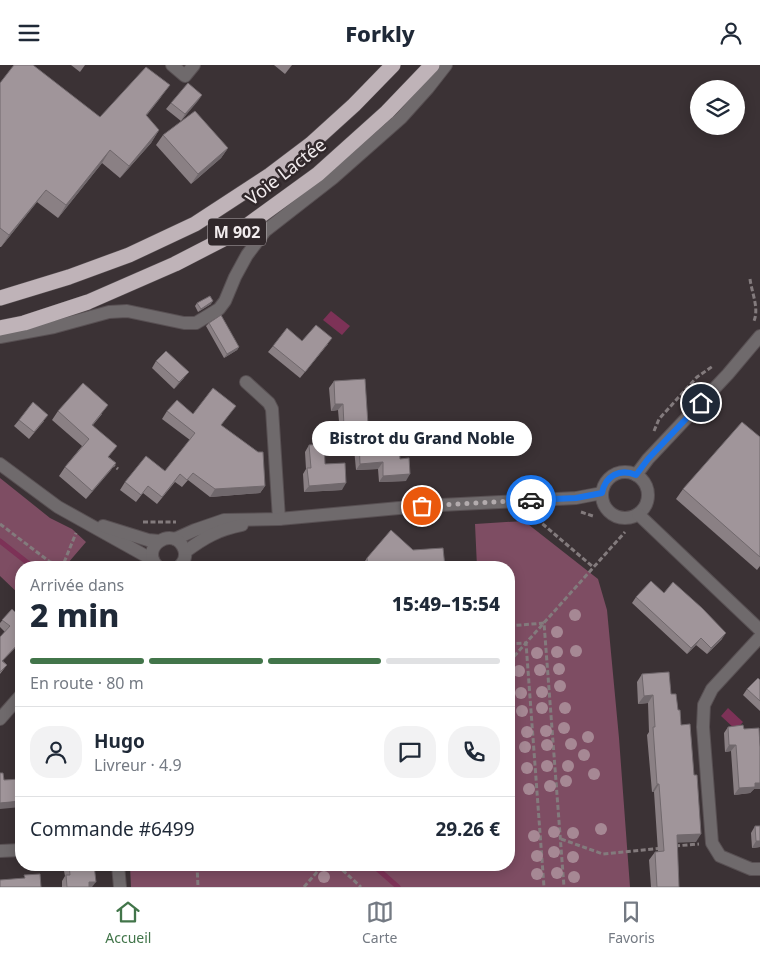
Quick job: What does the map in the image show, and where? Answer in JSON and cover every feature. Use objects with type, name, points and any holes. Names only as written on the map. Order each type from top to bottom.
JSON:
[{"type":"highway","name":"Voie Lactée","points":[[0,298],[129,255],[196,224],[270,175],[311,144],[354,105],[393,65]]},
{"type":"highway","name":"Voie Lactée","points":[[0,328],[24,323],[88,302],[175,264],[240,230],[318,174],[387,112],[432,65]]},
{"type":"street","points":[[172,65],[185,76],[194,65]]},
{"type":"street","points":[[0,337],[54,327],[108,312],[127,311],[184,323],[196,323],[219,309],[225,301],[247,255],[265,231],[341,172],[394,124],[428,88],[446,65]]},
{"type":"street","points":[[636,475],[648,459],[728,374],[760,336]]},
{"type":"street","points":[[246,382],[272,409],[279,519]]},
{"type":"street","points":[[0,464],[79,525],[150,561]]},
{"type":"street","points":[[622,472],[636,475],[642,479],[647,490],[646,504],[638,514],[627,518],[614,516],[604,505],[602,493],[606,482],[615,474],[622,472]]},
{"type":"street","points":[[79,525],[159,541],[175,539],[224,519],[279,519],[422,506],[576,498],[602,493]]},
{"type":"street","points":[[638,514],[760,630]]},
{"type":"street","points":[[185,552],[201,540],[222,530],[264,520]]},
{"type":"street","points":[[175,539],[180,543],[185,552],[183,561]]},
{"type":"street","points":[[155,561],[153,550],[159,541]]},
{"type":"street","points":[[760,637],[712,689],[704,705],[703,727],[712,843],[720,856],[751,869],[760,869]]},
{"type":"street","points":[[0,719],[15,702]]},
{"type":"street","points":[[0,851],[15,850]]},
{"type":"street","points":[[119,871],[120,887]]},
{"type":"path","points":[[748,329],[755,321],[758,311],[750,279]]},
{"type":"path","points":[[651,438],[659,419],[697,377],[717,364]]},
{"type":"path","points":[[106,469],[111,463],[118,469]]},
{"type":"path","points":[[515,501],[593,567]]},
{"type":"path","points":[[580,512],[593,516]]},
{"type":"path","points":[[522,515],[541,514]]},
{"type":"path","points":[[0,524],[49,561]]},
{"type":"path","points":[[67,561],[79,525]]},
{"type":"path","points":[[515,655],[625,532]]},
{"type":"path","points":[[515,625],[544,623]]},
{"type":"path","points":[[544,623],[564,887]]},
{"type":"path","points":[[515,644],[526,643]]},
{"type":"path","points":[[526,643],[544,887]]},
{"type":"path","points":[[560,839],[603,854],[662,848]]},
{"type":"path","points":[[672,847],[712,843]]},
{"type":"path","points":[[197,871],[198,887]]},
{"type":"path","points":[[304,887],[318,871]]},
{"type":"path","points":[[344,871],[361,887]]},
{"type":"shaded area","points":[[331,311],[350,326],[342,335],[323,320]]},
{"type":"shaded area","points":[[0,478],[50,518],[72,529],[86,542],[70,561],[15,561],[15,590],[0,576]]},
{"type":"shaded area","points":[[524,521],[598,579],[607,610],[630,887],[131,887],[130,871],[515,871],[515,561],[477,561],[475,524]]},
{"type":"shaded area","points":[[728,708],[743,722],[736,730],[721,716]]},
{"type":"building","points":[[14,65],[33,65],[100,117],[146,67],[170,85],[146,115],[159,130],[129,166],[110,150],[66,205],[46,190],[9,235],[0,228],[0,83]]},
{"type":"building","points":[[188,83],[202,95],[185,114],[171,103]]},
{"type":"building","points":[[195,111],[228,148],[198,174],[163,135]]},
{"type":"building","points":[[210,296],[213,301],[201,309],[197,303]]},
{"type":"building","points":[[221,315],[239,347],[227,354],[209,323]]},
{"type":"building","points":[[316,325],[332,338],[305,372],[273,346],[287,328],[302,341]]},
{"type":"building","points":[[166,351],[189,372],[179,382],[156,361]]},
{"type":"building","points":[[365,379],[368,425],[344,427],[343,404],[335,404],[334,381]]},
{"type":"building","points":[[83,383],[108,405],[92,425],[117,446],[108,457],[116,463],[92,491],[65,467],[89,439],[58,411]]},
{"type":"building","points":[[213,388],[236,406],[221,425],[258,452],[263,452],[265,486],[215,489],[193,473],[187,480],[180,474],[162,497],[148,486],[141,495],[125,482],[146,456],[165,471],[195,433],[167,411],[177,400],[193,414]]},
{"type":"building","points":[[33,402],[48,415],[34,432],[19,420]]},
{"type":"building","points":[[742,422],[760,437],[760,557],[683,489]]},
{"type":"building","points":[[377,441],[378,449],[399,448],[400,459],[409,458],[410,474],[383,476],[383,462],[360,464],[359,442]]},
{"type":"building","points":[[324,444],[325,464],[345,463],[346,483],[309,486],[307,468],[311,468],[309,445]]},
{"type":"building","points":[[391,530],[413,550],[443,548],[444,561],[367,561],[367,558]]},
{"type":"building","points":[[651,581],[664,593],[673,582],[726,633],[711,648],[701,638],[691,648],[636,597]]},
{"type":"building","points":[[12,609],[15,612],[15,647],[2,661],[7,665],[0,672],[0,637],[10,626],[2,620]]},
{"type":"building","points":[[669,672],[671,694],[676,694],[681,725],[690,724],[694,775],[697,775],[701,834],[677,835],[679,887],[657,887],[655,852],[664,851],[659,784],[657,784],[653,695],[644,696],[642,674]]},
{"type":"building","points":[[758,678],[760,680],[760,701],[747,689]]},
{"type":"building","points":[[743,725],[744,729],[759,728],[760,783],[755,783],[755,787],[739,788],[736,745],[729,745],[728,727]]},
{"type":"building","points":[[0,773],[3,773],[4,780],[15,779],[15,802],[0,803]]},
{"type":"building","points":[[755,826],[760,826],[760,841],[756,841]]},
{"type":"building","points":[[70,871],[95,871],[96,882],[89,882],[89,887],[67,887],[66,875],[70,875]]},
{"type":"building","points":[[40,874],[41,887],[0,887],[0,880],[25,878],[24,875]]},
{"type":"waterway","points":[[0,541],[25,561]]},
{"type":"waterway","points":[[380,871],[398,887]]},
{"type":"way so far","points":[[422,506],[531,500]]},
{"type":"place","name":"Bistrot du Grand Noble","points":[[422,506]]},
{"type":"route","points":[[531,500],[576,498],[602,493],[606,482],[615,474],[622,472],[636,475],[648,459],[701,403]]}]
